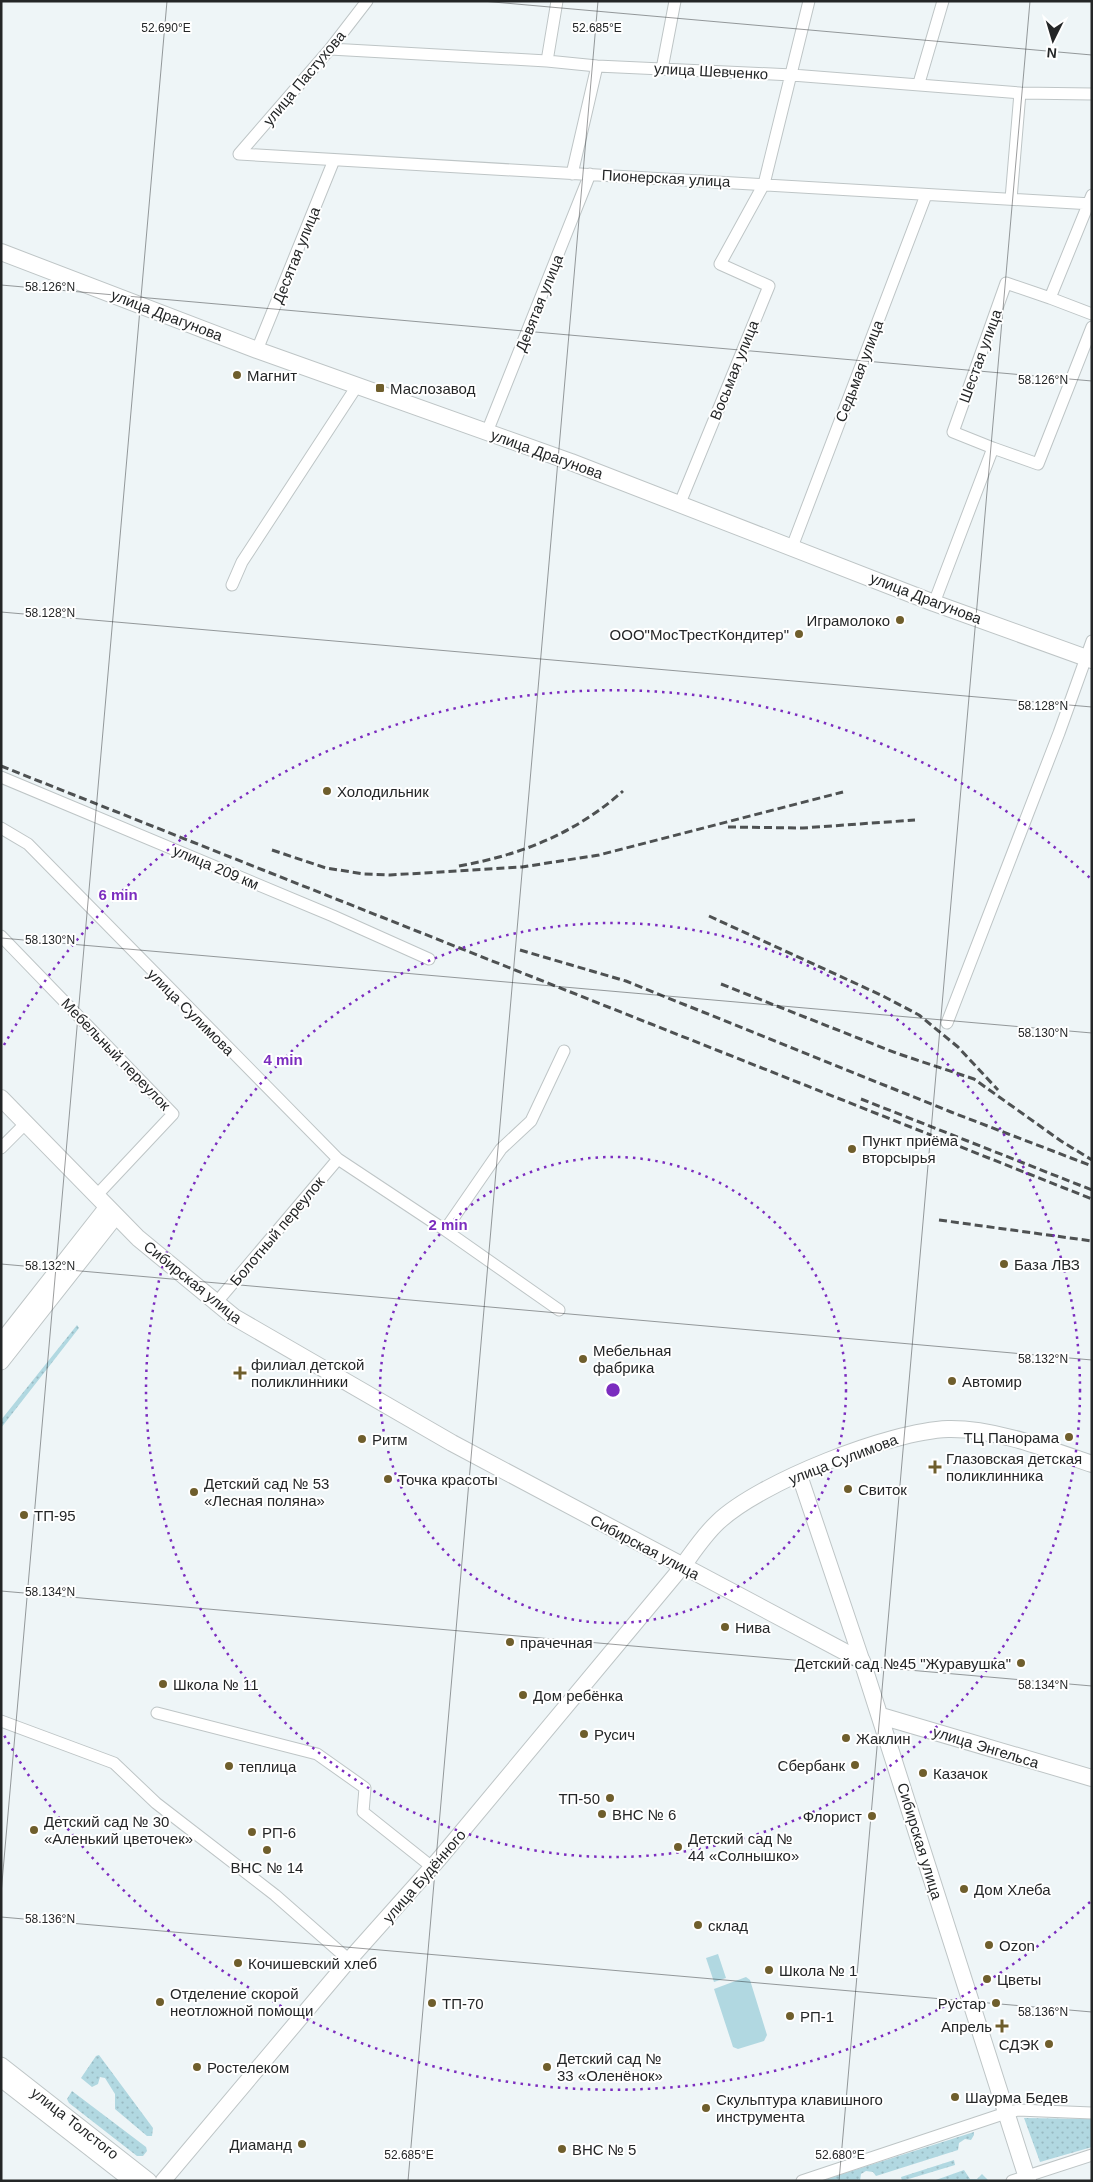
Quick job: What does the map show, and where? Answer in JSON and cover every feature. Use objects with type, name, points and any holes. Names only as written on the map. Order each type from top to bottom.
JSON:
[{"type":"main road","name":"улица Драгунова","points":[[1,252],[257,350],[680,503],[934,603],[1089,659]]},
{"type":"main road","name":"Сибирская улица","points":[[1,1098],[106,1207],[234,1317],[452,1444],[862,1661],[1006,2112],[1022,2179]]},
{"type":"main road","name":"улица Сулимова","points":[[682,1567],[717,1523],[733,1509],[799,1474],[887,1440],[915,1432],[949,1429],[994,1434],[1092,1464]]},
{"type":"main road","name":"улица Энгельса","points":[[881,1716],[1092,1778]]},
{"type":"street","name":"улица Пастухова","points":[[240,154],[330,49],[367,1]]},
{"type":"street","points":[[547,61],[557,1]]},
{"type":"street","points":[[662,69],[675,1]]},
{"type":"street","points":[[764,184],[809,1]]},
{"type":"street","points":[[919,83],[942,1]]},
{"type":"street","name":"улица Шевченко","points":[[330,49],[547,61],[596,66],[792,75],[1020,92],[1092,94]]},
{"type":"street","points":[[572,174],[596,66]]},
{"type":"street","points":[[1011,199],[1020,92]]},
{"type":"street","name":"Пионерская улица","points":[[240,154],[926,195],[1091,201]]},
{"type":"street","name":"Десятая улица","points":[[257,350],[334,160]]},
{"type":"street","name":"Девятая улица","points":[[487,432],[590,174]]},
{"type":"street","name":"Восьмая улица","points":[[680,503],[769,286],[720,264],[764,184]]},
{"type":"street","name":"Седьмая улица","points":[[792,546],[926,195]]},
{"type":"street","points":[[1050,298],[1091,201]]},
{"type":"street","name":"Шестая улица","points":[[1092,314],[1006,283],[953,432],[1038,464],[1092,326]]},
{"type":"street","points":[[232,585],[242,562],[357,386]]},
{"type":"street","points":[[934,603],[993,448]]},
{"type":"street","points":[[947,1023],[1089,659],[1092,641]]},
{"type":"street","name":"улица 209 км","points":[[1,777],[333,916],[429,959]]},
{"type":"street","name":"улица Сулимова","points":[[1,828],[28,844],[338,1159],[445,1230],[559,1310]]},
{"type":"street","name":"Мебельный переулок","points":[[1,936],[173,1114],[106,1207]]},
{"type":"street","points":[[445,1230],[501,1150],[531,1121],[564,1051]]},
{"type":"street","points":[[1,1148],[26,1123]]},
{"type":"street","name":"Болотный переулок","points":[[216,1303],[338,1159]]},
{"type":"street","points":[[1,1342],[106,1207]]},
{"type":"street","points":[[1,1362],[106,1207]]},
{"type":"street","points":[[799,1474],[862,1661]]},
{"type":"street","name":"улица Будённого","points":[[163,2181],[349,1960],[432,1867],[682,1567]]},
{"type":"street","points":[[157,1713],[318,1754],[366,1788],[363,1812],[432,1867]]},
{"type":"street","points":[[1,1721],[114,1763],[156,1803],[275,1895],[349,1960]]},
{"type":"street","name":"улица Толстого","points":[[1,2065],[149,2181]]},
{"type":"street","name":"улица Толстого","points":[[1,2079],[132,2181]]},
{"type":"street","points":[[802,2181],[1006,2112],[1018,2110],[1092,2113]]},
{"type":"street","points":[[1022,2179],[1092,2155]]},
{"type":"shaded area","points":[[77,1325],[79,1328],[1,1428],[1,1420]]},
{"type":"shaded area","points":[[718,1954],[726,1978],[714,1982],[706,1958]]},
{"type":"shaded area","points":[[746,1977],[750,1980],[767,2035],[764,2041],[738,2049],[733,2047],[714,1989]]},
{"type":"shaded area","points":[[99,2055],[153,2128],[152,2136],[147,2136],[115,2109],[115,2094],[105,2078],[100,2077],[98,2084],[92,2087],[81,2078],[96,2056]]},
{"type":"shaded area","points":[[72,2091],[146,2147],[147,2151],[143,2156],[137,2156],[69,2103],[67,2099]]},
{"type":"shaded area","points":[[1024,2118],[1092,2119],[1092,2147],[1040,2162]]},
{"type":"shaded area","points":[[974,2132],[971,2140],[965,2139],[959,2143],[958,2150],[876,2176],[873,2172],[866,2171],[861,2174],[860,2181],[820,2181]]},
{"type":"shaded area","points":[[954,2160],[955,2165],[902,2181],[901,2177]]},
{"type":"shaded area","points":[[964,2170],[970,2179],[977,2179],[982,2174],[989,2181],[933,2181]]},
{"type":"railway","points":[[1,766],[1092,1199]]},
{"type":"railway","points":[[459,866],[504,856],[547,840],[586,819],[623,791]]},
{"type":"railway","points":[[272,850],[326,868],[364,874],[390,875],[522,867],[599,855],[843,792]]},
{"type":"railway","points":[[728,827],[803,828],[915,820]]},
{"type":"railway","points":[[709,916],[883,996],[919,1015],[958,1047],[998,1090]]},
{"type":"railway","points":[[520,950],[626,981],[951,1112],[1092,1166]]},
{"type":"railway","points":[[721,984],[896,1053],[974,1079],[1061,1141],[1092,1160]]},
{"type":"railway","points":[[861,1099],[1092,1190]]},
{"type":"railway","points":[[939,1220],[1092,1241]]},
{"type":"place","name":"Магнит","points":[[237,375]]},
{"type":"place","name":"Маслозавод","points":[[380,388]]},
{"type":"place","name":"Играмолоко","points":[[900,620]]},
{"type":"place","name":"ООО\"МосТрестКондитер\"","points":[[799,634]]},
{"type":"place","name":"Холодильник","points":[[327,791]]},
{"type":"place","name":"Пункт приёма вторсырья","points":[[852,1149]]},
{"type":"place","name":"База ЛВЗ","points":[[1004,1264]]},
{"type":"place","name":"Мебельная фабрика","points":[[583,1359]]},
{"type":"place","name":"филиал детской поликлинники","points":[[240,1373]]},
{"type":"place","name":"Автомир","points":[[952,1381]]},
{"type":"place","name":"ТЦ Панорама","points":[[1069,1437]]},
{"type":"place","name":"Ритм","points":[[362,1439]]},
{"type":"place","name":"Глазовская детская поликлинника","points":[[935,1467]]},
{"type":"place","name":"Точка красоты","points":[[388,1479]]},
{"type":"place","name":"Свиток","points":[[848,1489]]},
{"type":"place","name":"Детский сад № 53 «Лесная поляна»","points":[[194,1492]]},
{"type":"place","name":"ТП-95","points":[[24,1515]]},
{"type":"place","name":"Нива","points":[[725,1627]]},
{"type":"place","name":"прачечная","points":[[510,1642]]},
{"type":"place","name":"Детский сад №45 \"Журавушка\"","points":[[1021,1663]]},
{"type":"place","name":"Школа № 11","points":[[163,1684]]},
{"type":"place","name":"Дом ребёнка","points":[[523,1695]]},
{"type":"place","name":"Русич","points":[[584,1734]]},
{"type":"place","name":"Жаклин","points":[[846,1738]]},
{"type":"place","name":"Сбербанк","points":[[855,1765]]},
{"type":"place","name":"теплица","points":[[229,1766]]},
{"type":"place","name":"Казачок","points":[[923,1773]]},
{"type":"place","name":"ТП-50","points":[[610,1798]]},
{"type":"place","name":"ВНС № 6","points":[[602,1814]]},
{"type":"place","name":"Флорист","points":[[872,1816]]},
{"type":"place","name":"Детский сад № 30 «Аленький цветочек»","points":[[34,1830]]},
{"type":"place","name":"РП-6","points":[[252,1832]]},
{"type":"place","name":"Детский сад № 44 «Солнышко»","points":[[678,1847]]},
{"type":"place","name":"ВНС № 14","points":[[267,1850]]},
{"type":"place","name":"Дом Хлеба","points":[[964,1889]]},
{"type":"place","name":"склад","points":[[698,1925]]},
{"type":"place","name":"Ozon","points":[[989,1945]]},
{"type":"place","name":"Кочишевский хлеб","points":[[238,1963]]},
{"type":"place","name":"Школа № 1","points":[[769,1970]]},
{"type":"place","name":"Цветы","points":[[987,1979]]},
{"type":"place","name":"Отделение скорой неотложной помощи","points":[[160,2002]]},
{"type":"place","name":"ТП-70","points":[[432,2003]]},
{"type":"place","name":"Рустар","points":[[996,2003]]},
{"type":"place","name":"РП-1","points":[[790,2016]]},
{"type":"place","name":"Апрель","points":[[1002,2026]]},
{"type":"place","name":"СДЭК","points":[[1049,2044]]},
{"type":"place","name":"Ростелеком","points":[[197,2067]]},
{"type":"place","name":"Детский сад № 33 «Оленёнок»","points":[[547,2067]]},
{"type":"place","name":"Шаурма Бедев","points":[[955,2097]]},
{"type":"place","name":"Скульптура клавишного инструмента","points":[[706,2108]]},
{"type":"place","name":"Диаманд","points":[[302,2144]]},
{"type":"place","name":"ВНС № 5","points":[[562,2149]]}]
